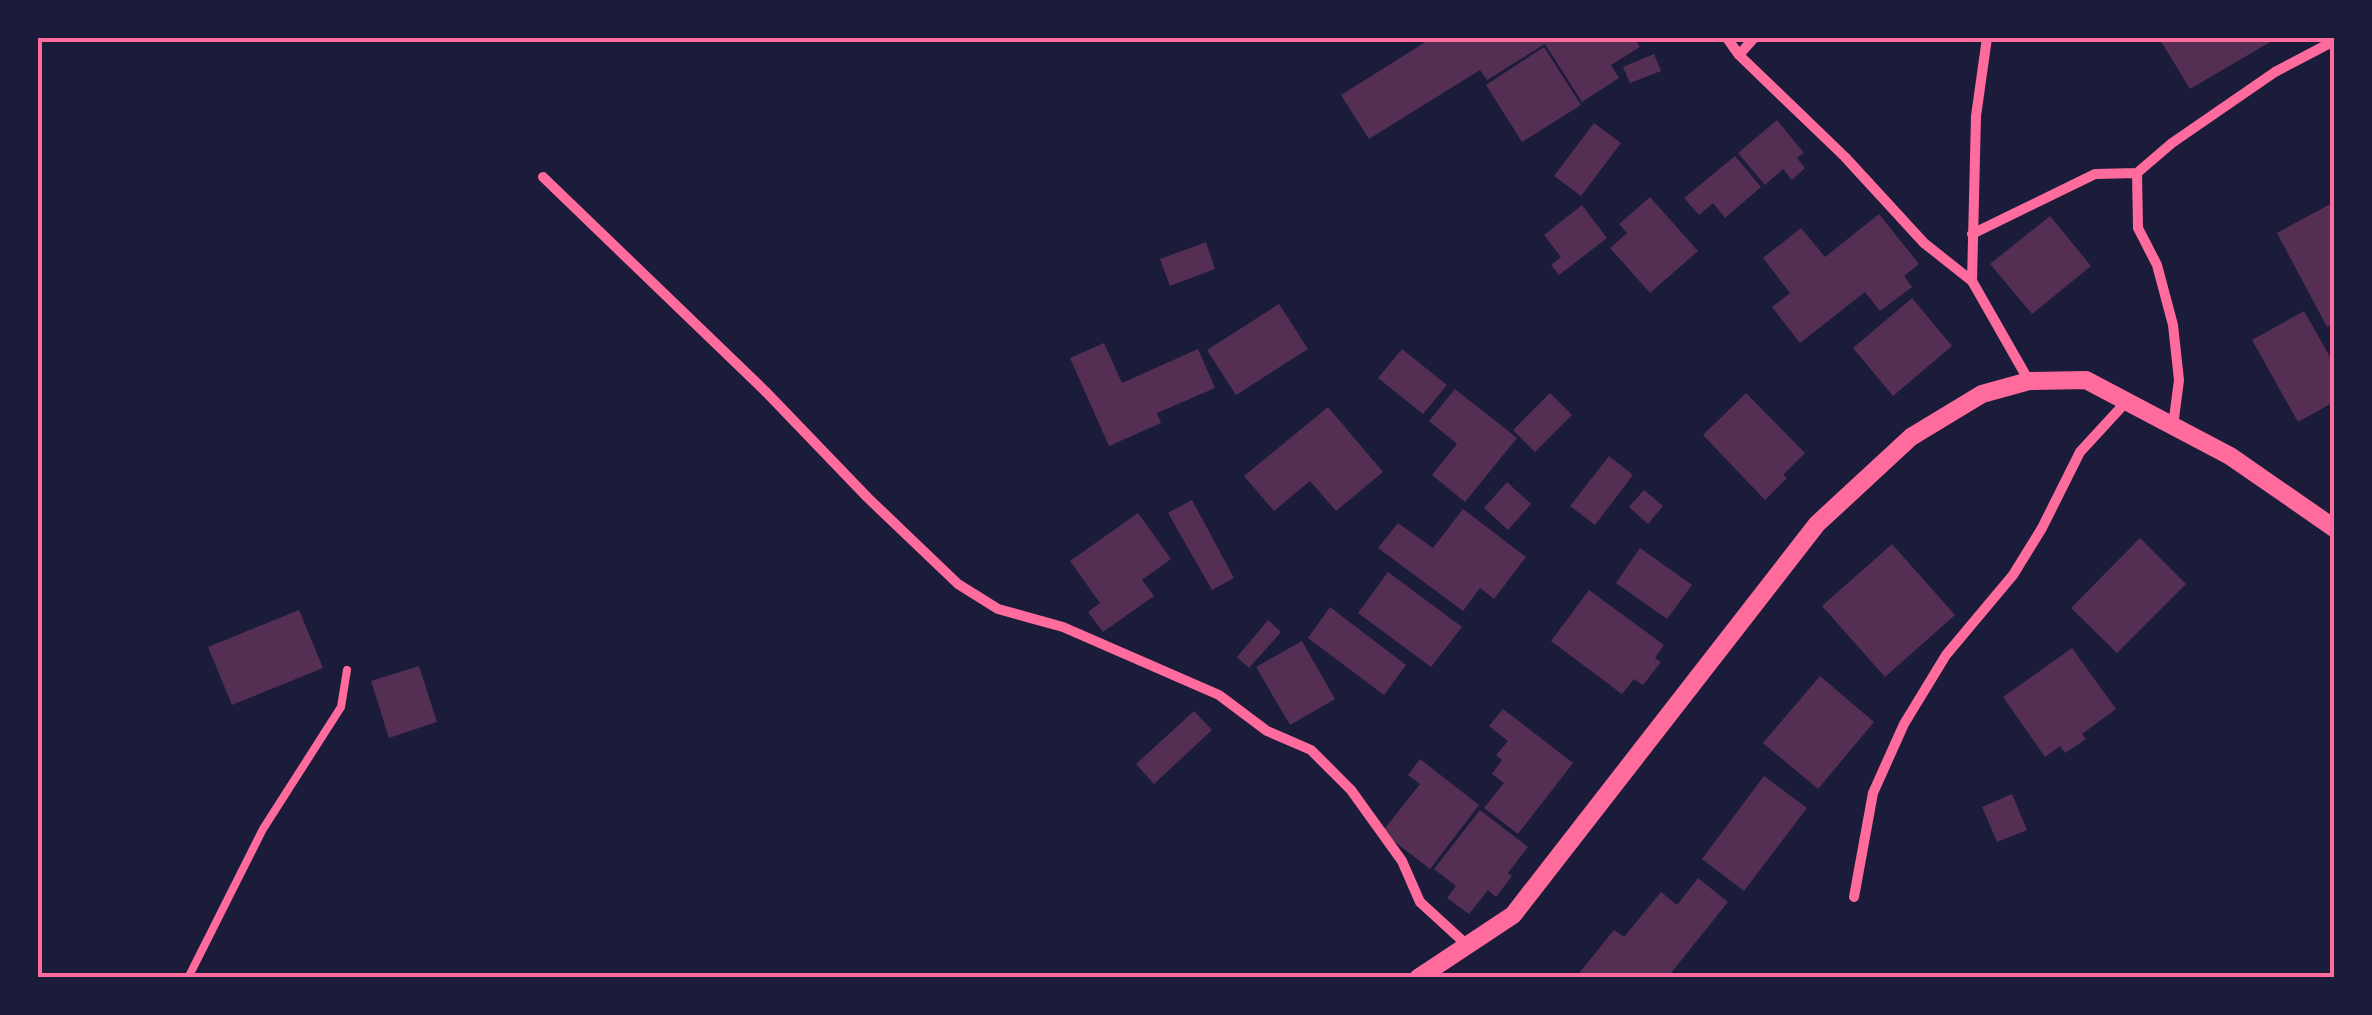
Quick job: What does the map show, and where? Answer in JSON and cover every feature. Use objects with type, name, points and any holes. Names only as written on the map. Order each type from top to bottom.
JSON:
[{"type":"street","points":[[1727,38],[1740,56],[1845,156],[1924,243],[1972,281],[2029,381]]},
{"type":"street","points":[[1740,56],[1754,38]]},
{"type":"street","points":[[1972,281],[1976,116],[1988,38]]},
{"type":"street","points":[[1972,234],[2095,174],[2136,172],[2275,72],[2334,41]]},
{"type":"street","points":[[2136,172],[2138,228],[2157,264],[2173,325],[2179,380],[2172,426]]},
{"type":"street","points":[[542,177],[958,584],[998,609],[1063,628],[1219,695],[1267,731],[1311,750],[1362,804],[1402,861],[1420,902],[1467,945]]},
{"type":"street","points":[[1418,978],[1514,914],[1817,524],[1911,436],[1982,394],[2029,381],[2086,380],[2230,456],[2334,528]]},
{"type":"street","points":[[1854,896],[1873,793],[1904,724],[1946,655],[2013,575],[2080,452],[2126,402]]},
{"type":"lane","points":[[188,978],[264,830],[341,707],[347,670]]},
{"type":"building","points":[[1432,38],[1634,38],[1640,47],[1611,65],[1619,78],[1582,102],[1545,44],[1487,80],[1480,70],[1369,139],[1341,95]]},
{"type":"building","points":[[2159,38],[2277,38],[2190,89]]},
{"type":"building","points":[[1544,47],[1581,105],[1522,142],[1486,85]]},
{"type":"building","points":[[1654,54],[1661,71],[1630,83],[1623,67]]},
{"type":"building","points":[[1777,120],[1804,153],[1797,158],[1805,168],[1792,180],[1783,169],[1765,185],[1738,153]]},
{"type":"building","points":[[1594,123],[1621,143],[1581,196],[1554,176]]},
{"type":"building","points":[[1735,156],[1761,187],[1725,218],[1713,203],[1699,215],[1684,198]]},
{"type":"building","points":[[1650,197],[1698,251],[1650,293],[1610,248],[1627,233],[1619,224]]},
{"type":"building","points":[[2334,202],[2334,323],[2327,327],[2277,233]]},
{"type":"building","points":[[1582,205],[1607,238],[1559,275],[1551,265],[1561,257],[1544,235]]},
{"type":"building","points":[[1879,214],[1919,264],[1904,276],[1912,287],[1880,311],[1865,292],[1800,343],[1772,307],[1790,293],[1763,258],[1801,228],[1825,257]]},
{"type":"building","points":[[2050,216],[2091,266],[2032,314],[1990,264]]},
{"type":"building","points":[[1206,242],[1215,269],[1170,286],[1160,259]]},
{"type":"building","points":[[1912,298],[1952,346],[1893,396],[1853,348]]},
{"type":"building","points":[[1279,304],[1308,349],[1236,395],[1207,350]]},
{"type":"building","points":[[2304,311],[2334,364],[2334,402],[2298,422],[2252,340]]},
{"type":"building","points":[[1104,343],[1122,383],[1198,349],[1215,388],[1157,413],[1161,423],[1109,446],[1070,358]]},
{"type":"building","points":[[1402,349],[1447,385],[1423,414],[1378,378]]},
{"type":"building","points":[[1455,389],[1517,438],[1465,502],[1432,475],[1457,444],[1429,421]]},
{"type":"building","points":[[1550,393],[1572,415],[1535,452],[1513,430]]},
{"type":"building","points":[[1746,393],[1805,453],[1765,500],[1703,435]]},
{"type":"building","points":[[1328,407],[1383,472],[1336,511],[1310,481],[1274,511],[1244,476]]},
{"type":"building","points":[[1609,456],[1633,475],[1595,525],[1570,506]]},
{"type":"building","points":[[1507,482],[1531,504],[1508,530],[1484,508]]},
{"type":"building","points":[[1644,490],[1663,506],[1648,524],[1629,507]]},
{"type":"building","points":[[1192,500],[1234,578],[1212,590],[1168,513]]},
{"type":"building","points":[[1463,509],[1526,557],[1494,599],[1480,588],[1463,611],[1378,548],[1398,523],[1433,548]]},
{"type":"building","points":[[1138,513],[1171,559],[1142,580],[1154,596],[1103,632],[1088,612],[1100,603],[1070,561]]},
{"type":"building","points":[[2140,538],[2186,584],[2117,653],[2071,608]]},
{"type":"building","points":[[1892,544],[1955,615],[1885,677],[1822,606]]},
{"type":"building","points":[[1640,548],[1692,585],[1667,619],[1616,583]]},
{"type":"building","points":[[1388,572],[1462,627],[1431,667],[1358,613]]},
{"type":"building","points":[[1589,590],[1664,645],[1655,658],[1661,662],[1643,685],[1634,679],[1622,694],[1551,641]]},
{"type":"building","points":[[1330,607],[1406,665],[1384,695],[1308,638]]},
{"type":"building","points":[[299,610],[323,668],[232,705],[208,647]]},
{"type":"building","points":[[1268,620],[1281,632],[1249,668],[1237,657]]},
{"type":"building","points":[[1302,641],[1335,699],[1290,725],[1256,667]]},
{"type":"building","points":[[2072,648],[2116,709],[2082,734],[2086,739],[2065,753],[2060,746],[2045,757],[2003,697]]},
{"type":"building","points":[[419,666],[437,722],[389,738],[371,681]]},
{"type":"building","points":[[1820,676],[1874,722],[1818,789],[1763,743]]},
{"type":"building","points":[[1503,709],[1573,763],[1518,834],[1484,808],[1504,783],[1492,774],[1502,760],[1496,755],[1508,741],[1489,726]]},
{"type":"building","points":[[1194,711],[1212,730],[1154,784],[1136,764]]},
{"type":"building","points":[[1420,759],[1479,805],[1430,869],[1382,832],[1420,784],[1408,775]]},
{"type":"building","points":[[1764,776],[1807,808],[1744,891],[1702,859]]},
{"type":"building","points":[[2012,794],[2027,830],[1997,842],[1982,807]]},
{"type":"building","points":[[1480,810],[1528,847],[1496,897],[1488,890],[1469,914],[1447,898],[1456,886],[1434,869]]},
{"type":"building","points":[[1698,878],[1728,902],[1667,978],[1575,978],[1614,930],[1624,937],[1661,892],[1677,905]]}]
